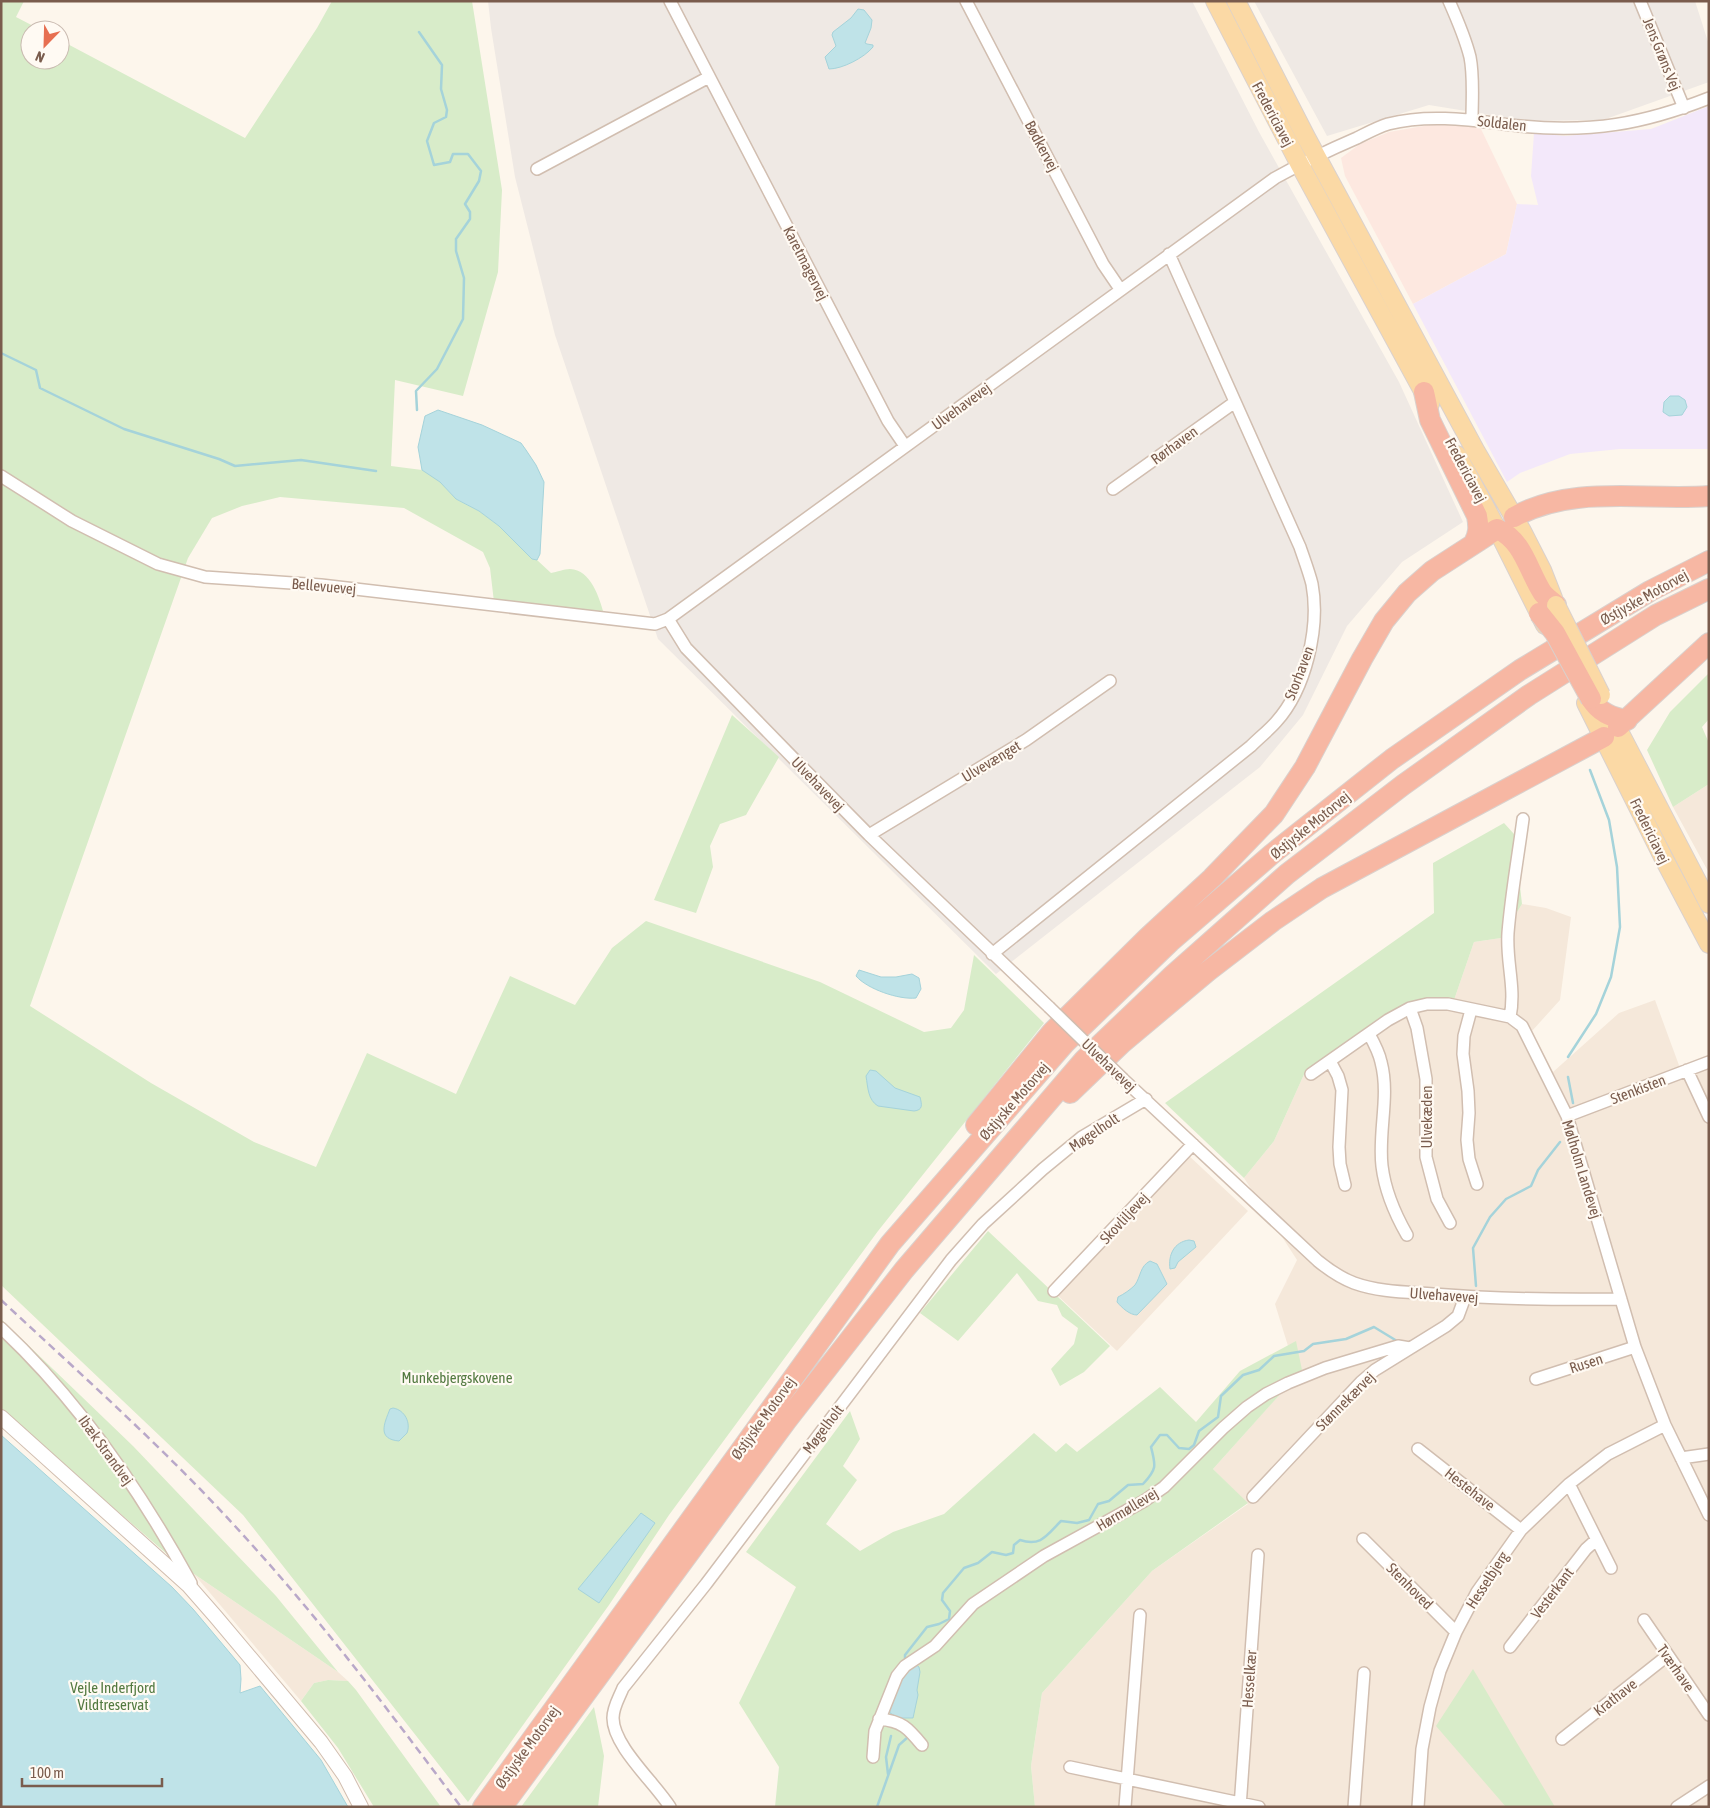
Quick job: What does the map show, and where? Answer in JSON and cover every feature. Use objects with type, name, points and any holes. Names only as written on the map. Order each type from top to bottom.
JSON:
[{"type":"highway","points":[[1433,390],[1430,420],[1477,516],[1478,534],[1474,543]]},
{"type":"highway","points":[[1514,517],[1529,508],[1585,496],[1690,498],[1709,496]]},
{"type":"highway","points":[[890,1244],[898,1224],[965,1138],[1052,1032],[1148,937],[1212,878],[1274,814],[1305,767],[1384,621],[1407,593],[1432,571],[1497,529],[1505,532],[1514,540],[1543,593],[1555,633],[1593,699],[1595,706],[1615,725]]},
{"type":"highway","name":"Østjyske Motorvej","points":[[502,1807],[579,1688],[890,1244],[1064,1043],[1170,942],[1272,854],[1392,759],[1520,670],[1650,591],[1709,562]]},
{"type":"highway","name":"Østjyske Motorvej","points":[[483,1807],[579,1688],[904,1270],[1084,1060],[1173,975],[1286,874],[1403,785],[1529,695],[1656,615],[1709,589]]},
{"type":"highway","points":[[978,1183],[1021,1144],[1065,1098],[1122,1044],[1208,971],[1273,921],[1322,888],[1374,858],[1615,725],[1709,643]]},
{"type":"main road","name":"Fredericiavej","points":[[1215,1],[1300,165],[1433,390],[1475,450],[1514,517],[1542,570],[1548,609]]},
{"type":"main road","name":"Fredericiavej","points":[[1236,1],[1317,156],[1433,390],[1497,529]]},
{"type":"main road","points":[[1227,26],[1303,152],[1317,156]]},
{"type":"main road","points":[[1497,529],[1514,517]]},
{"type":"main road","name":"Fredericiavej","points":[[1615,725],[1709,904]]},
{"type":"main road","name":"Fredericiavej","points":[[1615,725],[1664,859],[1709,944]]},
{"type":"street","name":"Karetmagervej","points":[[670,1],[888,421],[905,446]]},
{"type":"street","name":"Bødkervej","points":[[966,1],[1103,264],[1120,290]]},
{"type":"street","points":[[1449,1],[1463,33],[1470,58],[1472,120]]},
{"type":"street","name":"Jens Grøns Vej","points":[[1640,1],[1684,108]]},
{"type":"street","points":[[537,169],[709,77]]},
{"type":"street","name":"Soldalen","points":[[1300,165],[1387,124],[1422,119],[1472,120],[1521,126],[1602,127],[1643,120],[1684,108],[1709,98]]},
{"type":"street","name":"Ulvehavevej","points":[[1300,165],[1276,178],[1169,254],[668,619],[686,648],[869,835],[1123,1079],[1333,1273],[1354,1283],[1371,1288],[1465,1297],[1525,1300],[1620,1299]]},
{"type":"street","name":"Storhaven","points":[[992,954],[1251,746],[1277,721],[1295,693],[1307,662],[1312,637],[1314,611],[1312,584],[1300,547],[1169,254]]},
{"type":"street","name":"Rørhaven","points":[[1113,489],[1235,402]]},
{"type":"street","name":"Bellevuevej","points":[[1,476],[72,520],[158,564],[204,577],[321,585],[655,624],[668,619]]},
{"type":"street","name":"Ulvevænget","points":[[869,835],[1026,740],[1110,681]]},
{"type":"street","points":[[1310,1074],[1388,1020],[1410,1008],[1427,1004],[1448,1004],[1510,1017],[1514,1001],[1508,956],[1508,933],[1523,818]]},
{"type":"street","name":"Ulvekæden","points":[[1410,1008],[1417,1028],[1426,1079],[1426,1157],[1438,1199],[1450,1223]]},
{"type":"street","points":[[1471,1010],[1464,1036],[1463,1054],[1468,1091],[1467,1140],[1469,1159],[1477,1184]]},
{"type":"street","name":"Mølholm Landevej","points":[[1510,1017],[1522,1026],[1567,1116],[1635,1347],[1665,1425],[1709,1516]]},
{"type":"street","points":[[1369,1034],[1382,1064],[1384,1088],[1381,1142],[1382,1167],[1395,1213],[1407,1235]]},
{"type":"street","points":[[1330,1061],[1338,1076],[1342,1090],[1339,1147],[1340,1164],[1345,1185]]},
{"type":"street","name":"Stenkisten","points":[[1567,1116],[1709,1062]]},
{"type":"street","points":[[1687,1070],[1709,1116]]},
{"type":"street","name":"Møgelholt","points":[[670,1807],[625,1748],[616,1732],[613,1718],[615,1705],[623,1688],[712,1576],[951,1260],[983,1224],[1049,1164],[1082,1137],[1146,1099]]},
{"type":"street","name":"Skovliljevej","points":[[1054,1291],[1193,1144]]},
{"type":"street","name":"Stønnekærvej","points":[[1252,1497],[1361,1382],[1375,1370],[1446,1326],[1458,1316],[1465,1297]]},
{"type":"street","name":"Ibæk Strandvej","points":[[1,1328],[20,1345],[78,1412],[138,1494],[191,1583],[188,1585]]},
{"type":"street","name":"Hørmøllevej","points":[[873,1757],[875,1731],[897,1676],[905,1666],[935,1646],[974,1604],[1044,1556],[1144,1501],[1164,1487],[1223,1428],[1247,1407],[1280,1387],[1325,1368],[1398,1346],[1410,1348]]},
{"type":"street","name":"Rusen","points":[[1536,1379],[1635,1347]]},
{"type":"street","name":"Ibæk Strandvej","points":[[1,1417],[188,1585],[321,1742],[345,1776],[362,1807]]},
{"type":"street","name":"Hesselbjerg","points":[[1418,1807],[1422,1749],[1430,1707],[1440,1671],[1456,1632],[1477,1592],[1521,1530],[1569,1484],[1608,1454],[1665,1425]]},
{"type":"street","name":"Hestehave","points":[[1418,1449],[1521,1530]]},
{"type":"street","points":[[1681,1458],[1709,1454]]},
{"type":"street","points":[[1569,1484],[1611,1568]]},
{"type":"street","name":"Stenhoved","points":[[1363,1539],[1456,1632]]},
{"type":"street","name":"Vesterkant","points":[[1510,1647],[1586,1549],[1596,1540]]},
{"type":"street","name":"Hesselkær","points":[[1240,1805],[1258,1555]]},
{"type":"street","points":[[1125,1807],[1140,1615]]},
{"type":"street","name":"Tværhave","points":[[1644,1620],[1709,1715]]},
{"type":"street","name":"Krathave","points":[[1562,1739],[1667,1656]]},
{"type":"street","points":[[1354,1807],[1364,1673]]},
{"type":"street","points":[[879,1720],[892,1720],[908,1727],[922,1745]]},
{"type":"street","points":[[1070,1767],[1128,1778],[1240,1805],[1259,1807]]},
{"type":"street","points":[[1677,1807],[1709,1786]]},
{"type":"shaded area","points":[[488,1],[1192,1],[1259,132],[1399,382],[1463,522],[1402,562],[1347,626],[1303,715],[1260,767],[996,974],[658,639],[555,335],[515,177]]},
{"type":"shaded area","points":[[1254,1],[1695,1],[1709,45],[1709,82],[1603,120],[1527,121],[1429,105],[1327,136]]},
{"type":"shaded area","points":[[1709,106],[1709,449],[1620,449],[1570,454],[1520,473],[1507,482],[1413,304],[1506,254],[1517,204],[1538,205],[1531,176],[1534,133],[1565,136],[1651,129]]},
{"type":"shaded area","points":[[1435,124],[1480,127],[1517,204],[1506,254],[1413,304],[1345,176],[1341,158],[1360,144],[1389,132]]},
{"type":"shaded area","points":[[1709,784],[1709,873],[1673,807]]},
{"type":"shaded area","points":[[1522,904],[1546,908],[1571,917],[1560,1000],[1532,1031],[1553,1072],[1619,1013],[1655,1000],[1680,1068],[1709,1055],[1709,1807],[1035,1807],[1031,1766],[1042,1693],[1152,1571],[1248,1504],[1213,1469],[1297,1375],[1275,1304],[1297,1260],[1244,1178],[1274,1141],[1306,1070],[1386,1015],[1423,999],[1454,1000],[1474,942],[1501,938]]},
{"type":"shaded area","points":[[1187,1154],[1248,1211],[1117,1351],[1056,1294]]},
{"type":"shaded area","points":[[194,1574],[338,1672],[348,1681],[328,1680],[314,1683],[301,1701]]},
{"type":"green space","name":"Munkebjergskovene","points":[[1,1],[24,1],[16,17],[22,20],[20,20],[20,70],[70,70],[70,45],[245,138],[317,28],[332,1],[472,1],[502,190],[498,272],[463,396],[395,380],[391,466],[422,470],[431,475],[456,499],[479,511],[499,526],[532,558],[537,560],[551,573],[570,569],[583,574],[593,586],[604,614],[494,602],[490,568],[483,552],[404,508],[280,497],[242,506],[212,518],[188,558],[30,1006],[151,1083],[254,1142],[316,1167],[367,1053],[456,1094],[510,976],[575,1005],[612,948],[646,921],[820,982],[924,1032],[951,1028],[964,1010],[974,955],[1044,1023],[878,1231],[669,1515],[609,1605],[468,1802],[243,1515],[1,1285]]},
{"type":"green space","points":[[1709,673],[1709,719],[1702,727],[1709,743],[1709,784],[1673,807],[1647,750],[1670,712]]},
{"type":"green space","points":[[732,715],[779,757],[746,815],[720,824],[710,846],[713,867],[696,913],[654,900]]},
{"type":"green space","points":[[1504,823],[1514,834],[1522,904],[1501,938],[1474,942],[1454,1000],[1423,999],[1386,1015],[1306,1070],[1274,1141],[1244,1178],[1165,1103],[1434,913],[1433,863]]},
{"type":"green space","points":[[988,1231],[1110,1346],[1084,1372],[1060,1386],[1051,1369],[1074,1344],[1078,1328],[1062,1316],[1057,1305],[1038,1301],[1017,1273],[958,1341],[920,1313]]},
{"type":"green space","points":[[1,1319],[133,1446],[276,1596],[338,1672],[175,1561],[1,1410]]},
{"type":"green space","points":[[1296,1341],[1302,1370],[1213,1469],[1248,1503],[1152,1571],[1042,1693],[1031,1766],[1035,1807],[775,1807],[779,1767],[739,1703],[796,1587],[746,1552],[850,1411],[860,1439],[843,1466],[857,1480],[826,1524],[860,1551],[893,1532],[944,1514],[1034,1433],[1056,1452],[1066,1443],[1077,1452],[1160,1387],[1196,1422],[1240,1371]]},
{"type":"green space","points":[[1473,1669],[1555,1807],[1506,1807],[1436,1726]]},
{"type":"green space","points":[[328,1680],[348,1681],[441,1807],[374,1807],[338,1748],[301,1701],[314,1683]]},
{"type":"green space","points":[[594,1707],[604,1756],[598,1807],[521,1807]]},
{"type":"water","points":[[858,9],[864,10],[872,20],[865,43],[873,45],[873,47],[853,62],[829,69],[825,57],[836,46],[832,35],[833,32],[851,18]]},
{"type":"water","points":[[1670,396],[1679,396],[1685,400],[1687,407],[1682,415],[1669,416],[1663,412],[1664,402]]},
{"type":"water","points":[[438,410],[482,425],[521,443],[536,465],[544,482],[540,554],[537,560],[532,559],[499,526],[479,511],[456,499],[440,482],[422,470],[418,447],[425,416]]},
{"type":"water","points":[[859,970],[881,977],[912,974],[919,978],[921,989],[916,998],[884,993],[861,981],[856,976]]},
{"type":"water","points":[[870,1070],[876,1071],[895,1088],[920,1097],[920,1108],[914,1111],[878,1106],[870,1097],[868,1089],[866,1076]]},
{"type":"water","points":[[1189,1240],[1194,1241],[1196,1247],[1178,1262],[1175,1268],[1170,1269],[1170,1259],[1173,1250],[1179,1243]]},
{"type":"water","points":[[1150,1261],[1157,1264],[1167,1284],[1137,1315],[1134,1315],[1126,1311],[1117,1302],[1118,1297],[1135,1285],[1142,1268]]},
{"type":"water","points":[[393,1408],[404,1414],[408,1425],[407,1433],[399,1441],[387,1437],[384,1430],[390,1409]]},
{"type":"water","name":"Vejle Inderfjord Vildtreservat","points":[[1,1435],[172,1587],[193,1609],[240,1665],[240,1693],[260,1686],[321,1760],[348,1807],[1,1807]]},
{"type":"water","points":[[641,1513],[655,1523],[599,1603],[578,1589]]},
{"type":"water","points":[[915,1664],[919,1667],[920,1672],[913,1718],[899,1718],[890,1713],[891,1700],[905,1674]]},
{"type":"waterway","points":[[417,410],[416,391],[437,369],[463,319],[464,278],[456,251],[456,239],[470,219],[470,212],[465,204],[479,181],[481,171],[468,154],[453,154],[450,162],[434,165],[427,141],[434,123],[446,117],[447,110],[441,89],[442,65],[419,32]]},
{"type":"waterway","points":[[1,353],[36,370],[40,388],[124,429],[219,459],[235,466],[301,460],[376,471]]},
{"type":"waterway","points":[[1568,1057],[1596,1014],[1611,977],[1620,927],[1617,867],[1609,820],[1590,770]]},
{"type":"waterway","points":[[1568,1077],[1573,1103]]},
{"type":"waterway","points":[[1476,1286],[1473,1248],[1490,1217],[1506,1199],[1531,1186],[1538,1170],[1560,1142]]},
{"type":"waterway","points":[[905,1660],[905,1655],[927,1627],[949,1619],[950,1611],[942,1600],[943,1593],[964,1568],[978,1563],[992,1552],[1006,1555],[1013,1553],[1014,1545],[1020,1540],[1027,1542],[1039,1541],[1061,1521],[1077,1523],[1089,1520],[1098,1504],[1109,1501],[1128,1485],[1143,1484],[1153,1471],[1154,1459],[1151,1447],[1160,1435],[1167,1435],[1179,1448],[1189,1449],[1194,1445],[1199,1431],[1218,1417],[1221,1396],[1243,1375],[1259,1370],[1274,1356],[1304,1351],[1313,1344],[1346,1339],[1374,1327],[1397,1341]]},
{"type":"waterway","points":[[888,1774],[886,1757],[891,1736]]},
{"type":"waterway","points":[[877,1807],[899,1745],[908,1737]]},
{"type":"railway","points":[[1,1300],[162,1451],[253,1546],[281,1577],[386,1707],[461,1807]]}]
